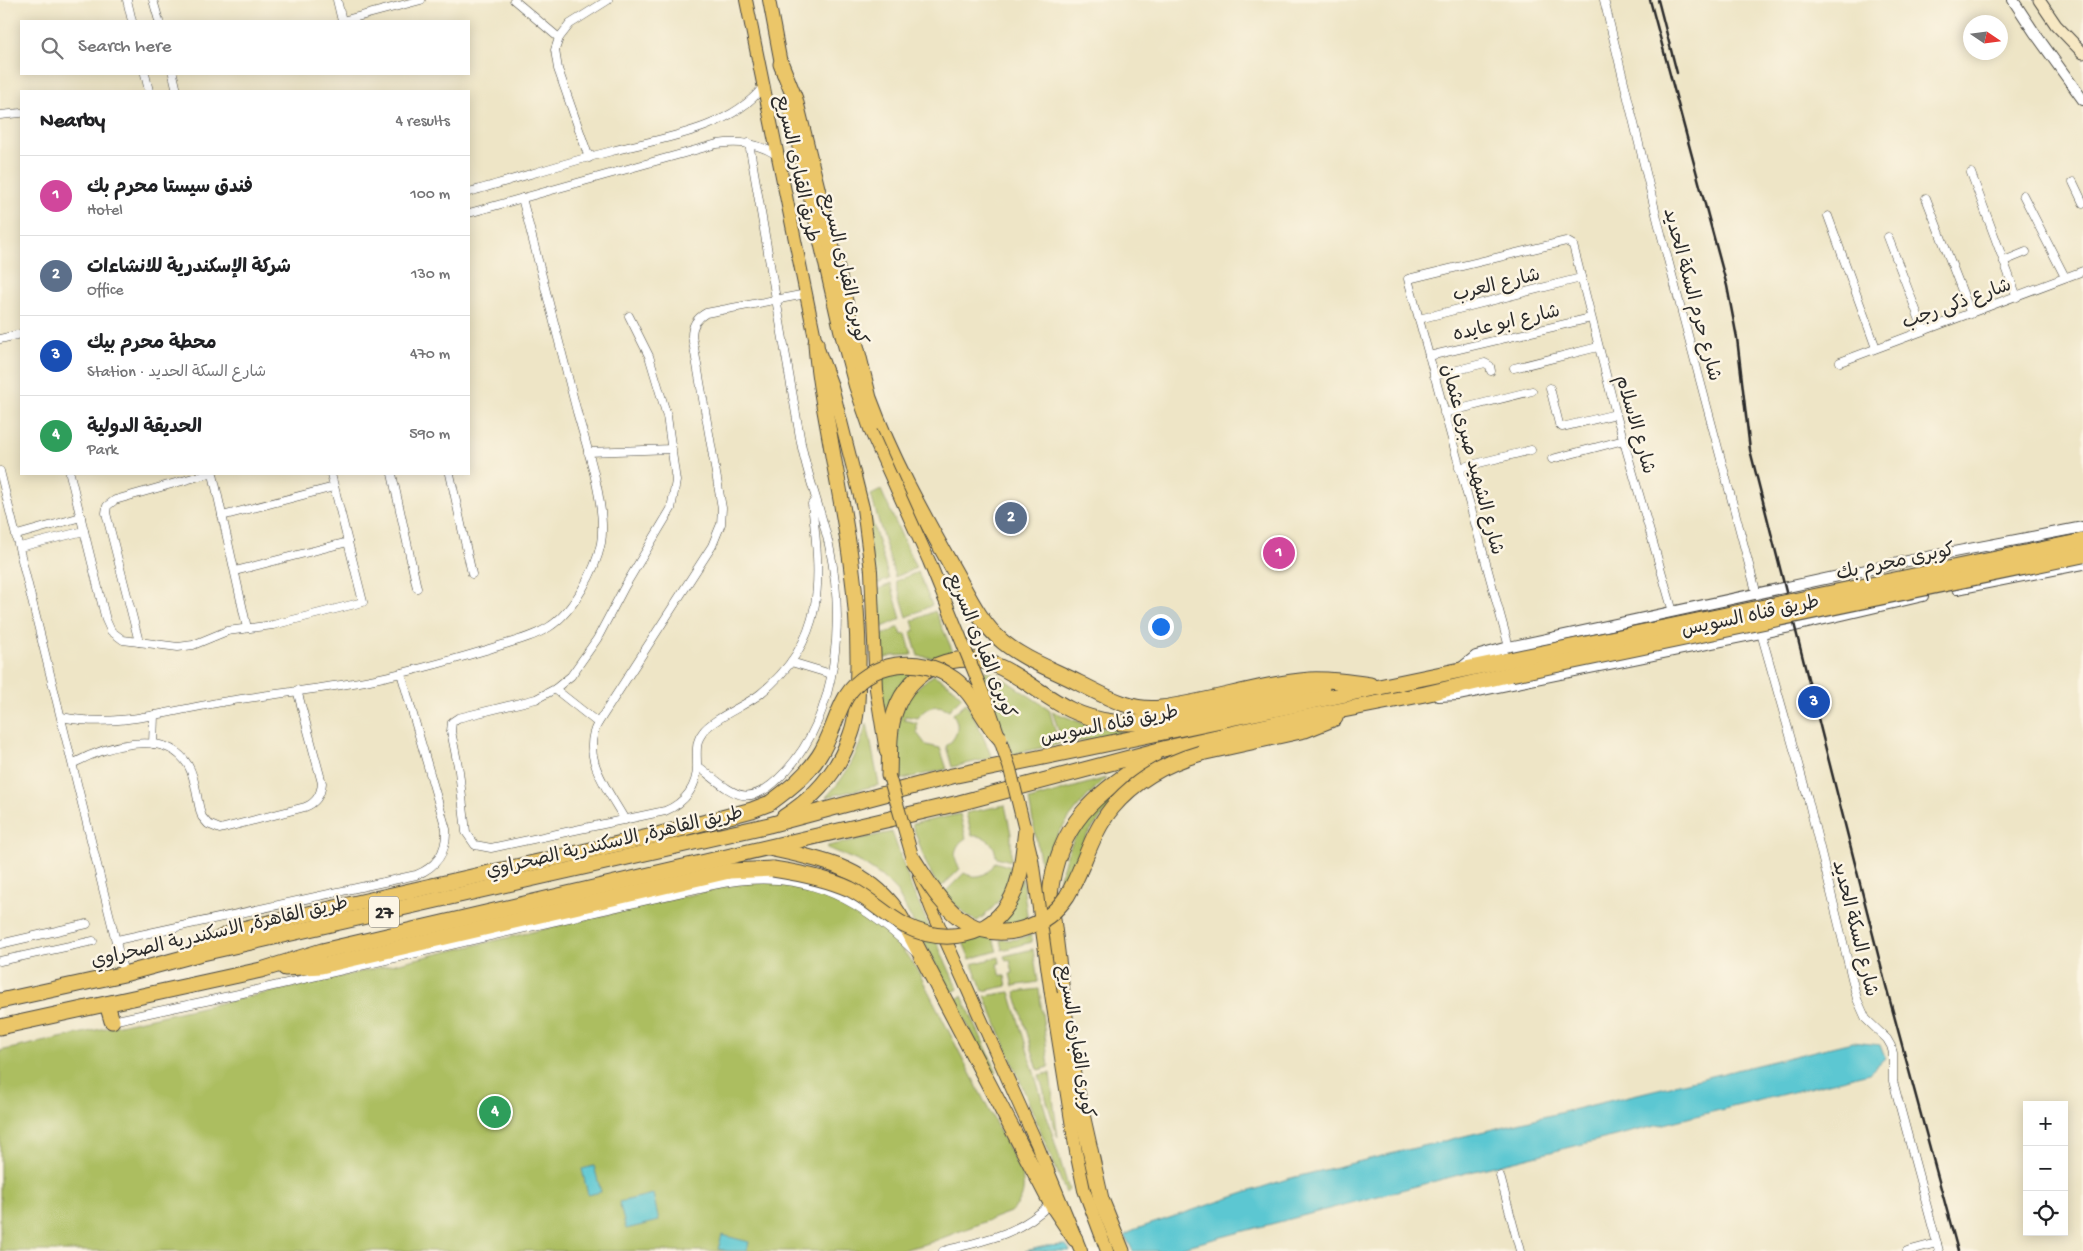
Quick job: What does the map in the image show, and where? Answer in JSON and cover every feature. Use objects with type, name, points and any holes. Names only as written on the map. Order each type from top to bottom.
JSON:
[{"type":"highway","name":"طريق القبارى السريع","points":[[746,0],[816,343]]},
{"type":"highway","points":[[769,0],[781,64],[796,99],[830,247],[869,398],[891,454],[982,619],[992,631],[1015,650],[1111,699],[1135,707],[1161,708],[1295,681],[1346,681],[1379,686]]},
{"type":"highway","name":"كوبرى القبارى السريع","points":[[781,64],[840,330],[855,386],[871,432],[929,561],[1000,738],[1026,830],[1037,888],[1076,1152],[1084,1190],[1107,1251]]},
{"type":"highway","points":[[816,343],[828,372],[863,508],[871,571],[876,689],[889,776],[913,860],[932,910],[1036,1142],[1078,1245]]},
{"type":"highway","points":[[770,825],[798,808],[821,788],[831,775],[840,762],[852,732],[858,700],[858,641],[848,546],[820,384],[816,343]]},
{"type":"highway","name":"كوبرى محرم بك","points":[[1510,660],[2083,541]]},
{"type":"highway","name":"كوبرى محرم بك","points":[[1510,660],[2083,555]]},
{"type":"highway","points":[[889,776],[891,727],[898,702],[904,691],[917,677],[933,666],[946,661],[974,660],[994,664],[1060,705],[1097,719],[1121,722],[1145,722],[1189,714],[1346,681]]},
{"type":"highway","name":"طريق قناه السويس","points":[[770,825],[952,776],[1510,660]]},
{"type":"highway","name":"طريق قناه السويس","points":[[765,847],[959,803],[1167,748],[1425,694],[1510,660]]},
{"type":"highway","points":[[198,954],[209,943],[242,929],[657,835],[752,810],[770,803],[793,787],[820,755],[827,743],[842,705],[850,692],[870,674],[889,666],[921,665],[939,670],[953,678],[970,695],[985,721],[1000,738]]},
{"type":"highway","points":[[913,860],[940,899],[967,923],[991,930],[1004,931],[1029,927],[1041,921],[1068,894],[1092,838],[1101,823],[1124,795],[1137,784],[1160,769],[1201,753],[1305,730],[1321,725],[1352,709]]},
{"type":"highway","points":[[1122,1251],[1101,1199],[1071,1065],[1050,895],[1052,874],[1057,854],[1066,835],[1078,818],[1095,799],[1115,782],[1167,748]]},
{"type":"highway","name":"طريق القاهرة, الاسكندرية الصحراوي","points":[[0,1001],[124,974],[198,954],[770,825]]},
{"type":"highway","points":[[273,967],[321,966],[666,884],[729,871],[773,869],[815,877],[850,889],[902,925],[924,934],[953,937],[980,929],[995,920],[1004,910],[1012,897],[1020,877],[1026,830]]},
{"type":"highway","points":[[765,847],[836,864],[857,874],[873,885],[890,902],[908,930],[1051,1202],[1078,1245]]},
{"type":"highway","name":"27","points":[[0,1027],[273,967],[322,951],[765,847]]},
{"type":"highway","points":[[107,1004],[112,1021]]},
{"type":"main road","points":[[2039,0],[2056,26],[2083,53]]},
{"type":"street","points":[[127,0],[132,20]]},
{"type":"street","points":[[153,0],[159,20]]},
{"type":"street","points":[[337,0],[342,20]]},
{"type":"street","points":[[346,20],[421,0]]},
{"type":"street","points":[[514,0],[559,38]]},
{"type":"street","points":[[589,158],[556,63],[555,50],[559,38],[570,24],[608,0]]},
{"type":"street","name":"شارع حرم السكة الحديد","points":[[1604,0],[1660,231],[1757,595]]},
{"type":"street","points":[[2014,0],[2034,32],[2083,100]]},
{"type":"street","points":[[145,75],[149,90]]},
{"type":"street","points":[[172,75],[177,90]]},
{"type":"street","points":[[470,192],[662,139],[727,116],[751,101],[763,87]]},
{"type":"street","points":[[0,115],[20,113]]},
{"type":"street","points":[[470,213],[704,146],[731,142],[749,143],[763,147],[777,155]]},
{"type":"street","points":[[698,766],[734,793],[752,796],[773,783],[791,766],[812,732],[824,704],[831,674],[836,635],[834,576],[827,538],[815,500],[801,443],[749,143]]},
{"type":"street","points":[[1971,172],[2017,297]]},
{"type":"street","points":[[2072,182],[2083,202]]},
{"type":"street","points":[[2023,194],[2065,277]]},
{"type":"street","points":[[62,717],[103,722],[297,690],[334,686],[401,673],[531,636],[547,628],[567,611],[594,565],[602,534],[601,512],[588,452],[522,198]]},
{"type":"street","points":[[1926,198],[1971,314]]},
{"type":"street","points":[[1828,216],[1876,348]]},
{"type":"street","points":[[1888,237],[1924,331]]},
{"type":"street","name":"شارع الاسلام","points":[[1408,279],[1566,241],[1573,245],[1616,414],[1673,612]]},
{"type":"street","points":[[2004,261],[2026,252]]},
{"type":"street","name":"شارع ذكى رجب","points":[[1840,362],[2017,297],[2083,270]]},
{"type":"street","name":"شارع العرب","points":[[1419,319],[1581,278]]},
{"type":"street","name":"شارع الشهيد صبرى عثمان","points":[[1408,279],[1510,660]]},
{"type":"street","points":[[625,820],[591,756],[592,736],[598,723],[712,546],[721,524],[722,508],[692,336],[693,327],[698,318],[706,313],[806,294]]},
{"type":"street","points":[[629,316],[646,349],[657,377],[667,416],[676,472],[676,490],[667,518],[639,563],[604,627],[571,676],[555,689],[536,699],[458,718],[452,722],[450,731],[458,771],[465,827],[468,837],[475,845],[490,848],[665,811],[677,805],[691,790],[696,778],[698,766],[697,746],[707,726],[759,695],[791,662],[805,636],[817,594],[818,564],[812,504],[815,500]]},
{"type":"street","name":"شارع ابو عايده","points":[[1429,356],[1591,318]]},
{"type":"street","points":[[0,339],[20,334]]},
{"type":"street","points":[[1514,368],[1598,347]]},
{"type":"street","points":[[1434,376],[1485,363],[1490,366],[1491,371]]},
{"type":"street","points":[[1550,388],[1559,424],[1562,427],[1616,414]]},
{"type":"street","points":[[1444,413],[1532,391]]},
{"type":"street","points":[[1552,459],[1624,440]]},
{"type":"street","points":[[588,452],[672,449]]},
{"type":"street","points":[[1459,468],[1531,450]]},
{"type":"street","points":[[0,471],[74,764],[124,974]]},
{"type":"street","points":[[70,475],[108,626],[119,638],[139,642],[186,646],[219,633],[273,625],[363,602],[331,475]]},
{"type":"street","points":[[139,642],[106,513],[107,506],[115,500],[202,475]]},
{"type":"street","points":[[213,475],[247,628]]},
{"type":"street","points":[[392,475],[417,588]]},
{"type":"street","points":[[450,475],[472,574]]},
{"type":"street","points":[[222,516],[334,488]]},
{"type":"street","points":[[17,535],[81,517]]},
{"type":"street","name":"طريق قناه السويس","points":[[1510,660],[1673,612],[1917,559],[2083,527]]},
{"type":"street","points":[[20,547],[84,531]]},
{"type":"street","points":[[235,571],[348,542]]},
{"type":"street","name":"طريق قناه السويس","points":[[1425,694],[1436,696],[1458,695],[1761,632],[1934,593],[2083,564]]},
{"type":"street","name":"شارع السكة الحديد","points":[[1761,632],[1808,799],[1857,999],[1866,1019],[1887,1039],[1893,1053],[1894,1081],[1938,1247]]},
{"type":"street","points":[[791,662],[831,674]]},
{"type":"street","points":[[117,940],[416,875],[438,861],[445,846],[446,829],[401,673]]},
{"type":"street","points":[[555,689],[598,723]]},
{"type":"street","points":[[74,764],[95,753],[118,746],[153,744],[171,749],[188,764],[202,817],[211,826],[224,829],[305,807],[316,801],[322,790],[322,784],[297,690]]},
{"type":"street","points":[[153,744],[154,715]]},
{"type":"street","points":[[112,1021],[243,993],[713,885],[752,879],[778,880],[812,886],[848,900],[880,920],[925,962]]},
{"type":"street","points":[[0,944],[87,924]]},
{"type":"street","points":[[0,960],[93,941]]},
{"type":"street","points":[[1500,1176],[1520,1251]]},
{"type":"street","points":[[943,1251],[1009,1233],[1031,1222],[1051,1202]]},
{"type":"street","points":[[1907,1251],[1938,1247]]},
{"type":"green space","points":[[859,471],[861,471],[870,514],[889,579],[875,585]]},
{"type":"green space","points":[[881,490],[916,568],[895,577],[871,495]]},
{"type":"green space","points":[[918,572],[932,605],[907,617],[896,581]]},
{"type":"green space","points":[[891,584],[901,619],[878,629],[876,590]]},
{"type":"green space","points":[[935,611],[954,654],[937,658],[918,656],[911,632],[915,630],[912,621]]},
{"type":"green space","points":[[899,627],[902,635],[906,634],[912,655],[892,656],[879,660],[878,637]]},
{"type":"green space","points":[[986,670],[1002,678],[1049,709],[1059,744],[1013,754],[982,677]]},
{"type":"green space","points":[[913,671],[897,690],[884,722],[879,676],[885,673]]},
{"type":"green space","points":[[934,675],[951,686],[962,697],[949,710],[936,706],[928,708],[918,718],[905,716],[904,720],[917,723],[917,733],[926,745],[940,748],[947,769],[899,780],[897,735],[899,721],[911,696]]},
{"type":"green space","points":[[966,703],[977,722],[992,758],[952,767],[946,746],[953,739],[957,731],[957,723],[953,714]]},
{"type":"green space","points":[[1052,711],[1084,724],[1128,732],[1127,734],[1063,744]]},
{"type":"green space","points":[[867,723],[879,785],[826,797],[834,789],[851,763]]},
{"type":"green space","points":[[1106,778],[1069,818],[1041,865],[1029,800]]},
{"type":"green space","points":[[1132,779],[1087,835],[1057,898],[1061,872],[1076,835],[1092,813],[1105,800]]},
{"type":"green space","points":[[1005,805],[1011,834],[1011,861],[996,857],[994,848],[989,841],[982,837],[972,836],[966,813]]},
{"type":"green space","points":[[960,814],[966,838],[959,844],[955,856],[960,869],[939,889],[926,863],[912,824]]},
{"type":"green space","points":[[892,832],[912,889],[958,989],[951,993],[897,892],[881,876],[862,863],[827,848],[828,846]]},
{"type":"green space","points":[[995,862],[1011,867],[1007,883],[996,904],[977,921],[969,917],[943,894],[964,873],[973,876],[982,875]]},
{"type":"green space","points":[[1022,878],[1028,921],[995,926]]},
{"type":"green space","points":[[769,882],[808,887],[858,909],[894,939],[916,967],[1021,1173],[1023,1190],[1021,1199],[1010,1212],[929,1243],[898,1251],[0,1251],[0,1051],[326,980],[737,884]]},
{"type":"green space","points":[[979,935],[993,939],[997,951],[970,959],[963,942]]},
{"type":"green space","points":[[1031,935],[1032,942],[1002,950],[1000,940],[1018,939]]},
{"type":"green space","points":[[1033,949],[1038,982],[1013,986],[1010,974],[1013,973],[1010,960],[1006,961],[1004,956]]},
{"type":"green space","points":[[999,957],[1000,963],[997,964],[1001,976],[1005,976],[1007,986],[983,991],[972,964]]},
{"type":"green space","points":[[1039,989],[1049,1067],[1038,1070],[1015,992]]},
{"type":"green space","points":[[1010,992],[1069,1190],[1066,1193],[985,996]]},
{"type":"green space","points":[[962,996],[997,1072],[994,1074],[954,1000]]},
{"type":"green space","points":[[1050,1073],[1058,1138],[1039,1075]]},
{"type":"water","points":[[1852,1042],[1880,1045],[1885,1058],[1869,1073],[1466,1173],[1168,1251],[1133,1251],[1125,1236],[1133,1230],[1287,1179]]},
{"type":"water","points":[[594,1166],[601,1192],[588,1195],[582,1169]]},
{"type":"water","points":[[653,1194],[659,1221],[626,1229],[619,1202]]},
{"type":"water","points":[[722,1235],[749,1242],[747,1251],[718,1249]]},
{"type":"water","points":[[1065,1245],[1070,1251],[1025,1251],[1046,1246]]},
{"type":"railway","points":[[1650,0],[1727,286],[1737,338],[1750,450],[1886,986],[1958,1251]]},
{"type":"railway","points":[[1658,0],[1677,73]]},
{"type":"place","name":"شركة الإسكندرية للانشاءات","points":[[1011,518]]},
{"type":"place","name":"فندق سيستا محرم بك","points":[[1279,553]]},
{"type":"place","name":"محطة محرم بيك","points":[[1814,702]]},
{"type":"place","name":"الحديقة الدولية","points":[[495,1112]]}]
